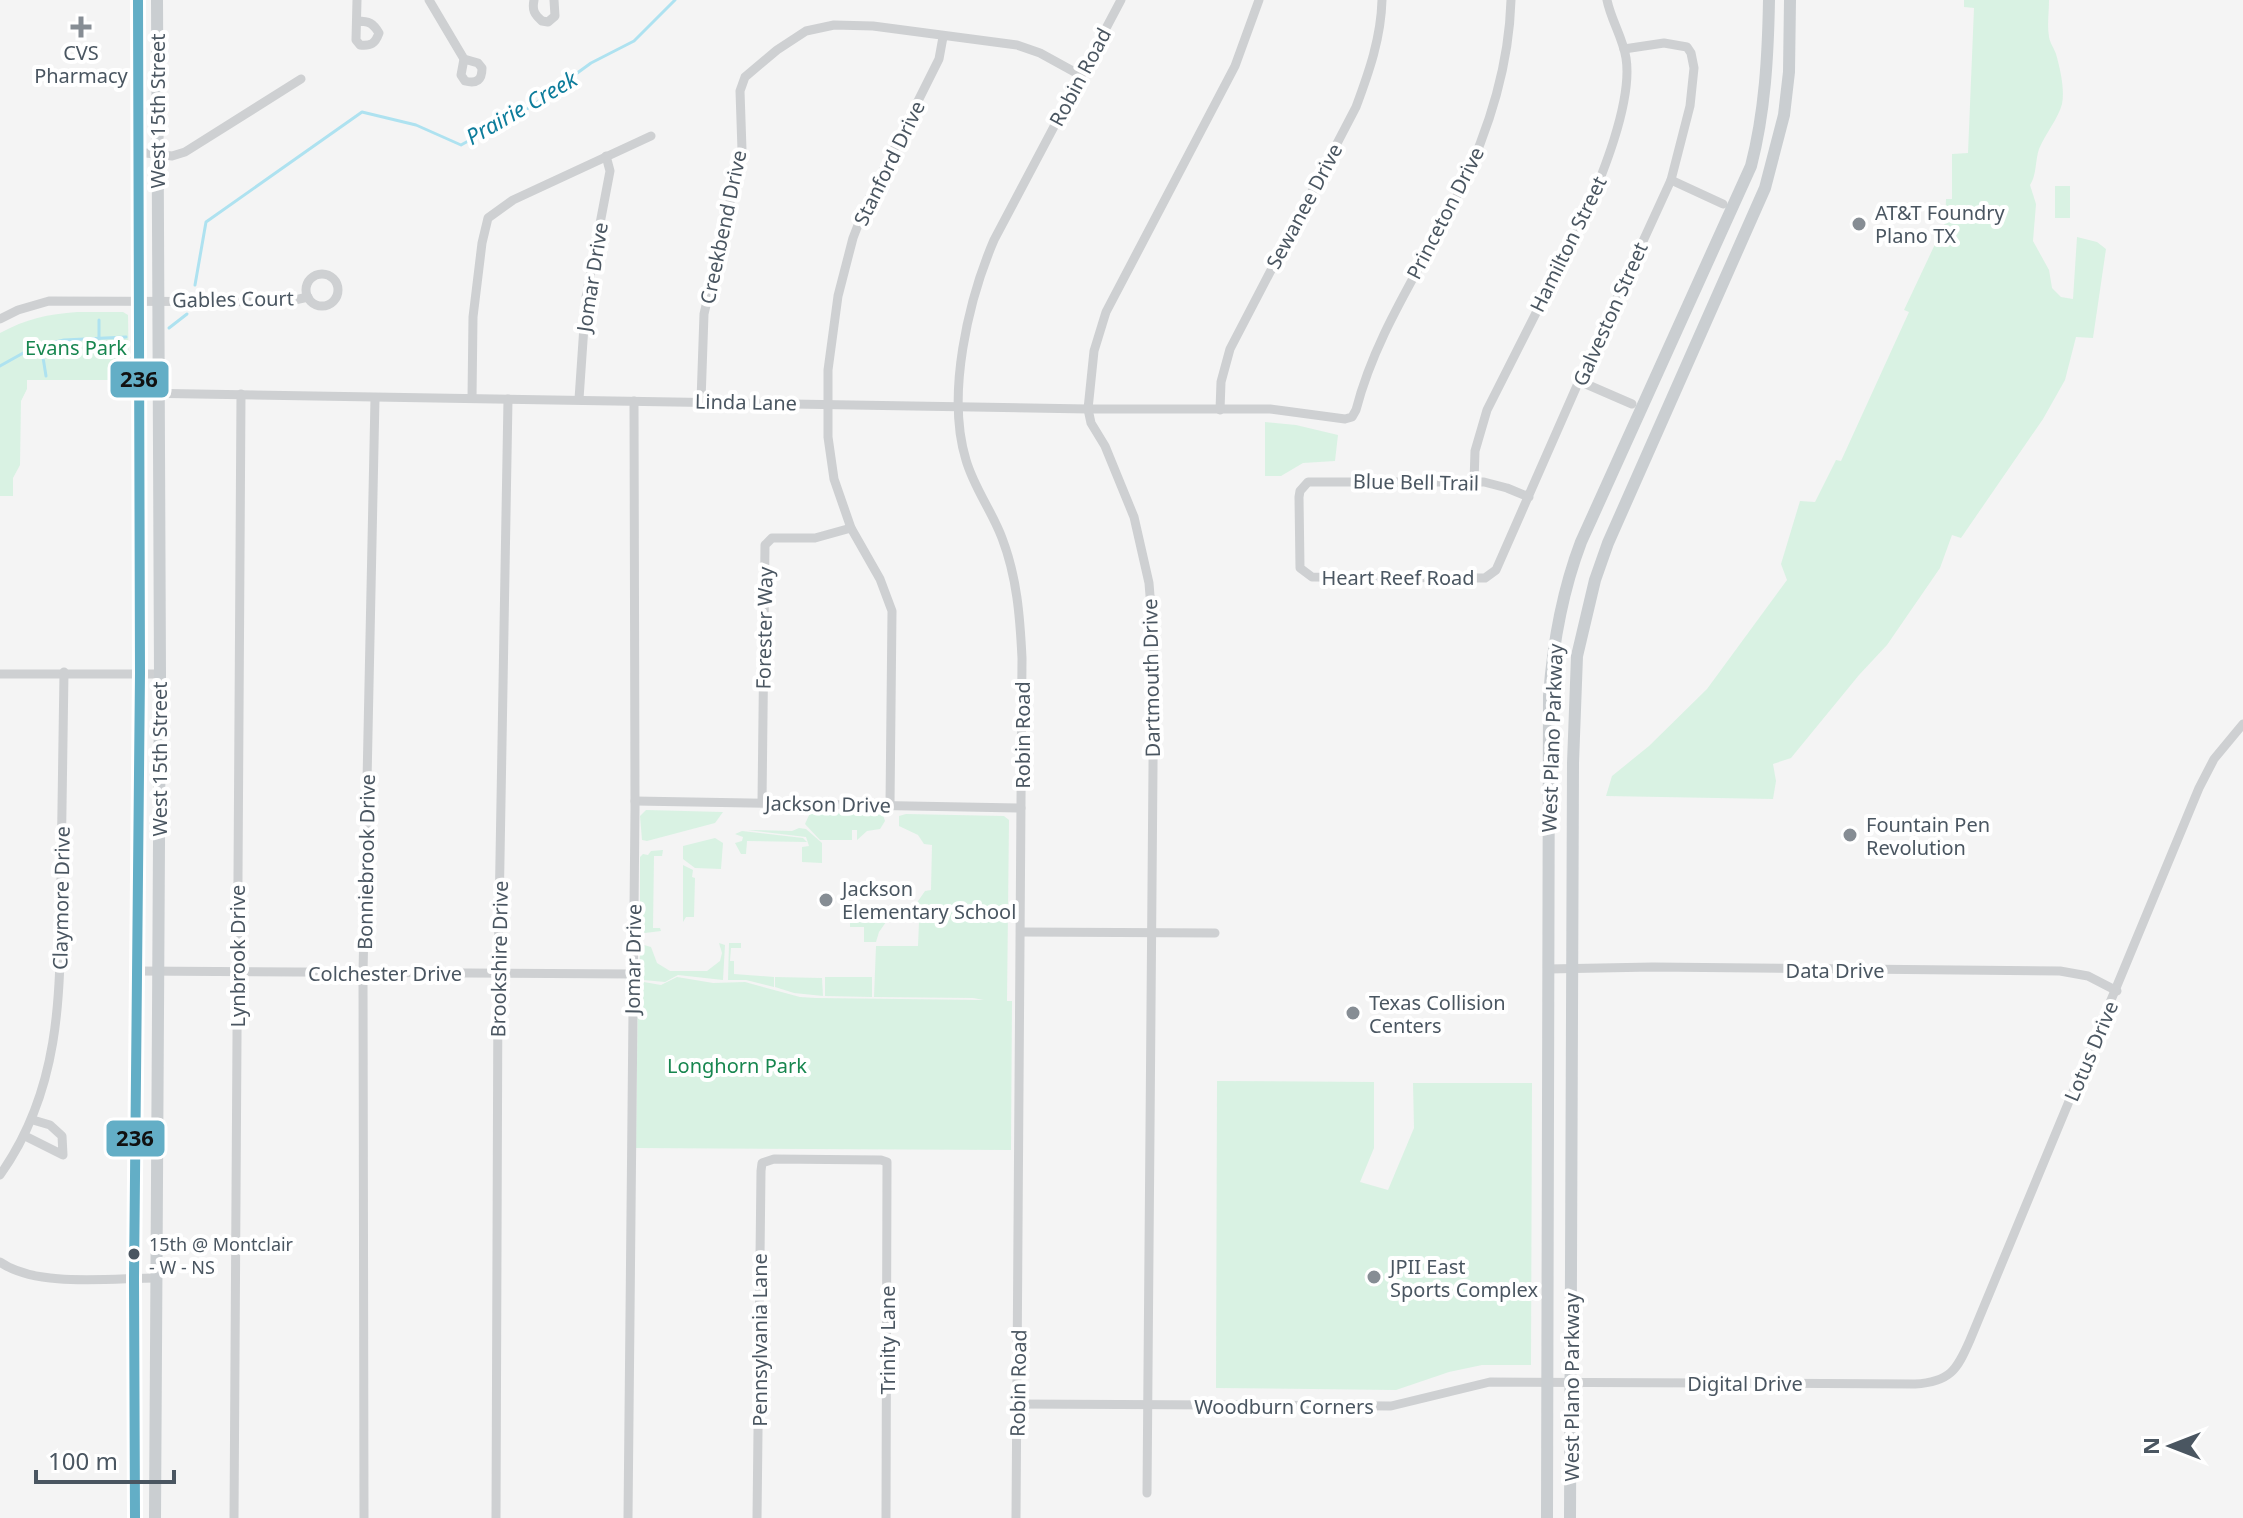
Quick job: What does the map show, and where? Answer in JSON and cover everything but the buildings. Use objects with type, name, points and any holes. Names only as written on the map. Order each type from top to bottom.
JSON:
[{"type":"main road","name":"West 15th Street","points":[[135,1518],[134,1278],[140,673],[138,0]]},
{"type":"main road","name":"West 15th Street","points":[[155,1518],[160,674],[157,0]]},
{"type":"main road","name":"West Plano Parkway","points":[[1547,1518],[1549,696],[1552,654],[1563,599],[1581,542],[1751,166],[1766,68],[1769,0]]},
{"type":"main road","name":"West Plano Parkway","points":[[1570,1518],[1574,702],[1577,656],[1584,617],[1608,543],[1765,188],[1784,115],[1789,72],[1790,0]]},
{"type":"main road","points":[[1548,1186],[1572,1186]]},
{"type":"street","points":[[357,0],[357,21]]},
{"type":"street","points":[[429,0],[464,59]]},
{"type":"street","points":[[534,0],[536,15],[548,22],[555,16],[554,0]]},
{"type":"street","name":"Robin Road","points":[[1016,1518],[1022,658],[1015,579],[1002,537],[966,462],[960,406],[961,361],[978,276],[1121,0]]},
{"type":"street","name":"Dartmouth Drive","points":[[1147,1493],[1154,646],[1149,583],[1134,517],[1110,457],[1091,423],[1088,409],[1094,351],[1106,312],[1235,66],[1259,0]]},
{"type":"street","name":"Sewanee Drive","points":[[1220,410],[1221,382],[1230,349],[1356,107],[1379,37],[1382,0]]},
{"type":"street","name":"Princeton Drive","points":[[1352,417],[1376,350],[1457,196],[1485,135],[1504,65],[1511,0]]},
{"type":"street","name":"Hamilton Street","points":[[1474,482],[1475,451],[1487,410],[1598,186],[1612,144],[1626,84],[1627,64],[1607,0]]},
{"type":"street","name":"Creekbend Drive","points":[[701,401],[704,314],[742,150],[740,91],[745,77],[792,38],[818,28],[851,24],[1017,45],[1040,53],[1080,75]]},
{"type":"street","name":"Stanford Drive","points":[[890,805],[892,611],[880,579],[851,528],[829,459],[828,370],[833,329],[853,238],[865,207],[939,59],[943,37]]},
{"type":"street","name":"Galveston Street","points":[[1493,574],[1671,180],[1690,106],[1694,68],[1687,47],[1664,43],[1624,49]]},
{"type":"street","points":[[137,152],[158,156],[185,152],[301,79]]},
{"type":"street","points":[[472,398],[473,317],[488,218],[513,200],[651,136]]},
{"type":"street","name":"Jomar Drive","points":[[579,399],[586,297],[610,171],[606,156]]},
{"type":"street","points":[[1671,180],[1723,204]]},
{"type":"street","name":"Gables Court","points":[[0,319],[49,301],[286,302],[308,297]]},
{"type":"street","points":[[1579,381],[1632,404]]},
{"type":"street","name":"Linda Lane","points":[[138,393],[1088,409],[1270,409],[1345,419],[1352,417]]},
{"type":"street","name":"Lynbrook Drive","points":[[234,1518],[241,394]]},
{"type":"street","name":"Bonniebrook Drive","points":[[364,1518],[363,973],[375,398]]},
{"type":"street","name":"Brookshire Drive","points":[[496,1518],[498,973],[508,399]]},
{"type":"street","name":"Jomar Drive","points":[[628,1518],[635,801],[634,401]]},
{"type":"street","name":"Blue Bell Trail","points":[[1303,572],[1299,563],[1299,497],[1303,486],[1313,481],[1474,482],[1495,484],[1529,497]]},
{"type":"street","name":"Forester Way","points":[[762,802],[765,545],[772,538],[815,538],[851,528]]},
{"type":"street","name":"Heart Reef Road","points":[[1303,572],[1312,577],[1485,578],[1493,574]]},
{"type":"street","name":"Claymore Drive","points":[[0,1175],[33,1120],[50,1065],[60,985],[64,672]]},
{"type":"street","points":[[0,674],[160,674]]},
{"type":"street","name":"Lotus Drive","points":[[1942,1380],[1960,1364],[2199,788],[2214,759],[2243,724]]},
{"type":"street","name":"Jackson Drive","points":[[635,801],[1021,808]]},
{"type":"street","points":[[1021,932],[1215,933]]},
{"type":"street","name":"Data Drive","points":[[1548,969],[1653,967],[2060,971],[2088,976],[2117,991]]},
{"type":"street","name":"Colchester Drive","points":[[137,971],[632,974]]},
{"type":"street","points":[[25,1136],[63,1155],[62,1136],[50,1125],[33,1120]]},
{"type":"street","name":"Trinity Lane","points":[[762,1163],[774,1159],[887,1162],[886,1518]]},
{"type":"street","name":"Pennsylvania Lane","points":[[757,1518],[762,1163]]},
{"type":"street","points":[[0,1262],[10,1269],[47,1278],[157,1278]]},
{"type":"street","name":"Digital Drive","points":[[1547,1382],[1915,1384],[1942,1380]]},
{"type":"street","name":"Woodburn Corners","points":[[1017,1404],[1391,1406],[1478,1383],[1547,1382]]},
{"type":"green space","points":[[1964,0],[2049,0],[2049,37],[2059,66],[2063,98],[2058,115],[2039,149],[2030,185],[2036,204],[2033,241],[2049,270],[2052,288],[2061,297],[2073,299],[2077,237],[2097,242],[2106,249],[2093,338],[2076,337],[2065,380],[2043,419],[1961,538],[1952,535],[1940,568],[1887,645],[1791,758],[1773,764],[1776,781],[1773,799],[1606,796],[1612,776],[1649,746],[1707,689],[1787,580],[1781,564],[1800,501],[1815,502],[1836,460],[1841,461],[1909,312],[1904,310],[1945,223],[1946,199],[1952,199],[1952,154],[1968,153],[1974,8],[1964,7]]},
{"type":"green space","points":[[2055,186],[2070,186],[2070,218],[2055,218]]},
{"type":"green space","name":"Evans Park","points":[[77,312],[123,312],[128,315],[129,380],[27,380],[27,389],[21,401],[20,465],[13,478],[13,496],[0,496],[0,333],[37,318]]},
{"type":"green space","points":[[1265,422],[1296,425],[1338,435],[1335,461],[1303,463],[1281,476],[1265,476]]},
{"type":"green space","points":[[646,810],[723,812],[715,823],[647,841],[642,840],[640,816]]},
{"type":"green space","points":[[810,813],[876,814],[883,815],[885,821],[880,829],[867,831],[857,840],[857,830],[852,830],[852,840],[820,840],[805,824]]},
{"type":"green space","name":"Longhorn Park","points":[[899,816],[1004,816],[1009,820],[1007,1001],[1012,1001],[1011,1150],[636,1148],[638,981],[661,985],[677,977],[713,983],[745,982],[800,997],[816,998],[984,1000],[874,997],[876,946],[918,946],[919,922],[899,919],[897,910],[916,904],[925,891],[931,890],[932,845],[924,844],[918,835],[899,826]]},
{"type":"green space","points":[[806,829],[822,843],[822,863],[802,862],[802,847],[809,846],[806,837],[748,830],[792,831]]},
{"type":"green space","points":[[742,831],[803,838],[807,842],[747,841],[746,854],[741,854],[735,843],[742,841],[743,837],[735,834]]},
{"type":"green space","points":[[715,838],[723,843],[721,869],[695,868],[683,859],[683,846]]},
{"type":"green space","points":[[663,850],[662,856],[654,856],[653,928],[660,928],[661,931],[645,933],[640,930],[640,918],[643,916],[640,916],[640,857],[651,851]]},
{"type":"green space","points":[[683,865],[693,870],[692,877],[695,878],[694,917],[686,917],[683,922]]},
{"type":"green space","points":[[855,907],[884,908],[886,922],[876,942],[864,942],[864,927],[850,927],[850,919],[855,918]]},
{"type":"green space","points":[[719,943],[725,945],[723,980],[678,975],[665,982],[639,978],[640,952],[644,945],[651,947],[657,963],[670,971],[707,971],[720,961],[722,953]]},
{"type":"green space","points":[[729,943],[741,943],[741,948],[731,948],[730,961],[734,961],[734,974],[774,977],[774,987],[746,980],[728,980]]},
{"type":"green space","points":[[775,977],[822,978],[823,996],[775,987]]},
{"type":"green space","points":[[825,977],[872,977],[872,997],[825,996]]},
{"type":"green space","name":"JPII East Sports Complex","points":[[1217,1081],[1374,1082],[1374,1148],[1360,1182],[1388,1190],[1414,1128],[1413,1083],[1532,1083],[1531,1365],[1482,1365],[1449,1372],[1396,1390],[1216,1388]]},
{"type":"waterway","name":"Prairie Creek","points":[[195,285],[206,222],[362,112],[416,125],[461,145],[532,106],[591,63],[634,41],[675,0]]},
{"type":"waterway","name":"Prairie Creek","points":[[169,328],[187,314]]},
{"type":"waterway","points":[[99,320],[99,339]]},
{"type":"waterway","name":"Prairie Creek","points":[[0,366],[34,347],[64,340],[126,337]]},
{"type":"waterway","points":[[41,345],[46,376]]},
{"type":"transit line","name":"236","points":[[135,1518],[134,1278],[140,673],[138,0]]},
{"type":"place","name":"CVS Pharmacy","points":[[81,27]]},
{"type":"place","name":"AT&T Foundry Plano TX","points":[[1859,224]]},
{"type":"place","name":"Fountain Pen Revolution","points":[[1850,835]]},
{"type":"place","name":"Jackson Elementary School","points":[[826,900]]},
{"type":"place","name":"Texas Collision Centers","points":[[1353,1013]]},
{"type":"place","name":"15th @ Montclair - W - NS","points":[[134,1254]]},
{"type":"place","name":"JPII East Sports Complex","points":[[1374,1277]]}]
